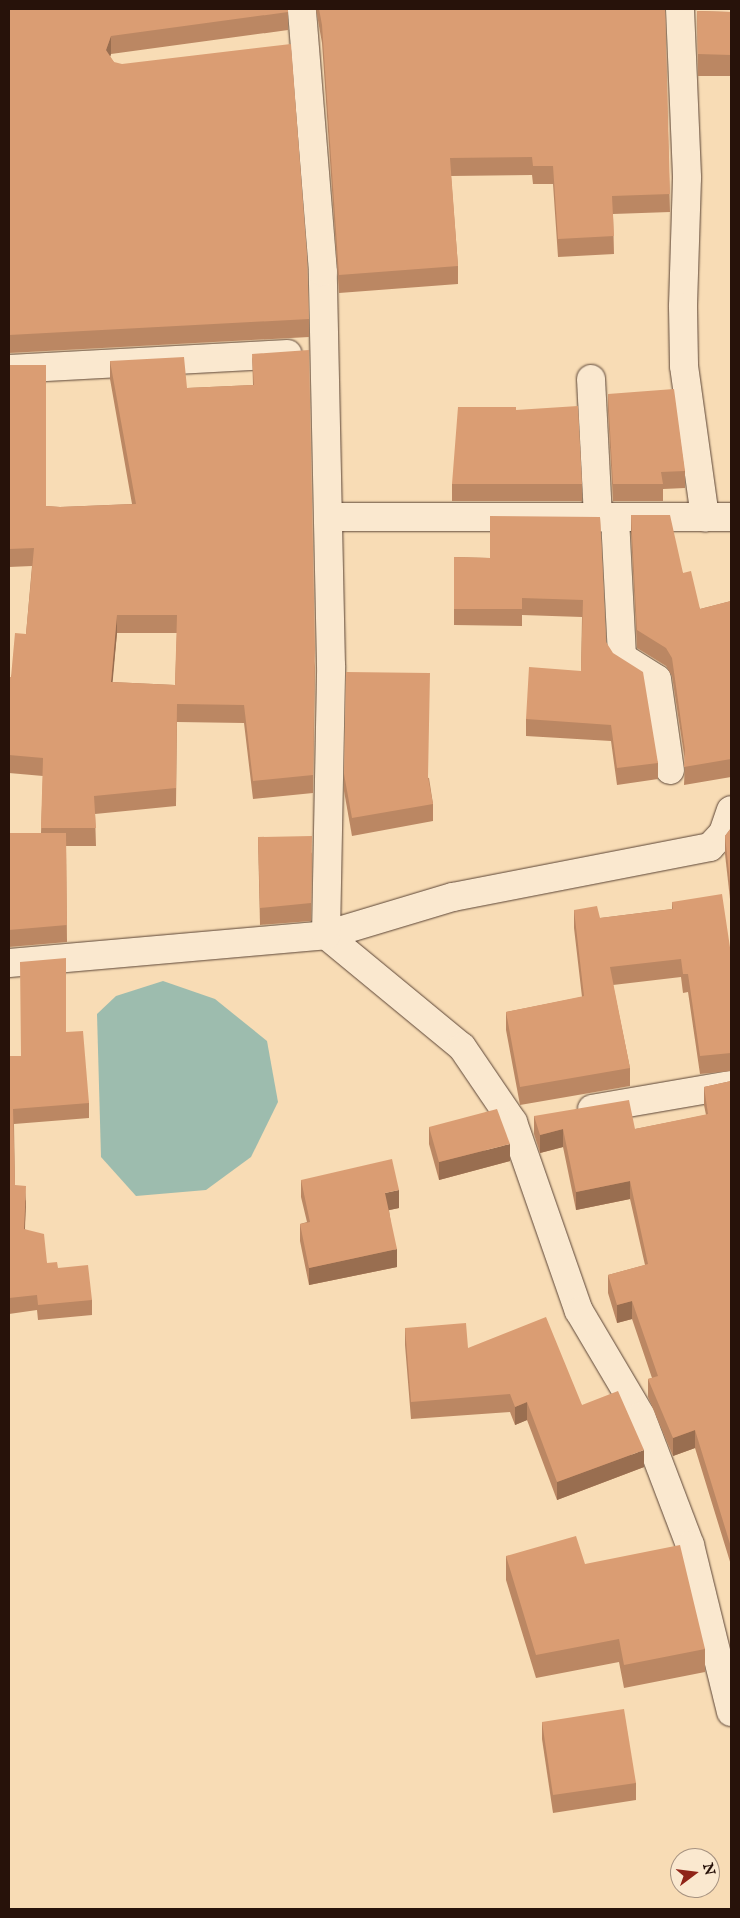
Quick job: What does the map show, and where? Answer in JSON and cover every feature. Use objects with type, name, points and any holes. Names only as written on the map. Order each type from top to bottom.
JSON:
[{"type":"street","points":[[302,9],[323,272],[331,666],[326,935]]},
{"type":"street","points":[[328,517],[718,517],[684,366],[683,307],[687,178],[680,9]]},
{"type":"street","points":[[276,47],[306,44]]},
{"type":"street","points":[[9,369],[324,352]]},
{"type":"street","points":[[591,379],[622,657],[657,679],[670,770]]},
{"type":"street","points":[[9,963],[326,935],[454,897],[710,847],[723,833],[731,810]]},
{"type":"street","points":[[326,935],[462,1047],[513,1122],[580,1311],[642,1416],[690,1545],[731,1712]]},
{"type":"street","points":[[570,1113],[731,1086]]},
{"type":"street","points":[[513,1122],[542,1118]]},
{"type":"shaded area","points":[[163,981],[215,999],[267,1041],[278,1102],[251,1157],[206,1190],[136,1196],[101,1157],[97,1014],[116,996]]},
{"type":"building","points":[[9,9],[288,9],[288,12],[111,36],[106,50],[114,62],[122,64],[291,44],[307,255],[309,319],[9,335]]},
{"type":"building","points":[[319,9],[665,9],[670,194],[612,196],[614,236],[558,239],[553,166],[533,166],[532,157],[450,158],[458,266],[339,275],[322,25]]},
{"type":"building","points":[[697,11],[731,12],[731,55],[698,54]]},
{"type":"building","points":[[309,350],[315,648],[313,775],[253,781],[244,705],[177,704],[176,788],[94,796],[96,828],[41,828],[43,758],[9,755],[9,677],[11,677],[15,633],[26,634],[34,548],[9,549],[9,365],[46,365],[46,506],[136,504],[110,361],[184,357],[187,388],[254,385],[252,354]],"holes":[[[117,615],[177,615],[175,685],[111,682]]]},
{"type":"building","points":[[674,389],[685,471],[661,472],[663,484],[613,484],[608,394]]},
{"type":"building","points":[[578,406],[582,484],[452,484],[458,407],[516,407],[516,410]]},
{"type":"building","points":[[631,515],[670,515],[683,573],[691,571],[700,609],[731,601],[731,759],[684,767],[685,750],[672,658],[666,648],[637,630]]},
{"type":"building","points":[[490,516],[600,517],[606,642],[613,653],[643,672],[658,763],[617,768],[611,725],[526,719],[529,667],[581,671],[583,600],[522,598],[522,609],[454,609],[454,557],[490,558]]},
{"type":"building","points":[[346,672],[430,673],[428,777],[433,804],[352,818],[344,774]]},
{"type":"building","points":[[731,828],[731,891],[725,836]]},
{"type":"building","points":[[9,833],[66,833],[67,925],[9,930]]},
{"type":"building","points":[[312,836],[311,903],[260,908],[258,837]]},
{"type":"building","points":[[722,894],[731,954],[731,1053],[700,1056],[688,974],[683,974],[681,959],[610,967],[630,1068],[520,1087],[506,1012],[584,996],[574,910],[597,906],[600,918],[673,909],[672,902]]},
{"type":"building","points":[[66,958],[66,1032],[83,1031],[89,1103],[13,1109],[15,1185],[26,1186],[24,1229],[44,1234],[47,1263],[57,1262],[58,1268],[88,1265],[92,1300],[38,1305],[37,1295],[9,1298],[9,1056],[21,1056],[20,962]]},
{"type":"building","points":[[731,1081],[731,1547],[695,1430],[673,1438],[648,1379],[658,1376],[632,1301],[617,1305],[608,1275],[648,1264],[630,1181],[576,1192],[563,1129],[540,1135],[534,1116],[629,1100],[635,1129],[708,1114],[704,1087]]},
{"type":"building","points":[[497,1109],[510,1144],[439,1162],[429,1127]]},
{"type":"building","points":[[392,1159],[399,1190],[385,1193],[397,1249],[309,1268],[300,1224],[310,1222],[301,1180]]},
{"type":"building","points":[[546,1317],[582,1405],[618,1391],[644,1450],[557,1482],[527,1402],[515,1407],[510,1394],[411,1402],[405,1328],[466,1323],[468,1348]]},
{"type":"building","points":[[576,1536],[585,1564],[680,1545],[705,1649],[624,1665],[619,1639],[536,1655],[506,1556]]},
{"type":"building","points":[[624,1709],[636,1783],[553,1795],[542,1722]]}]
